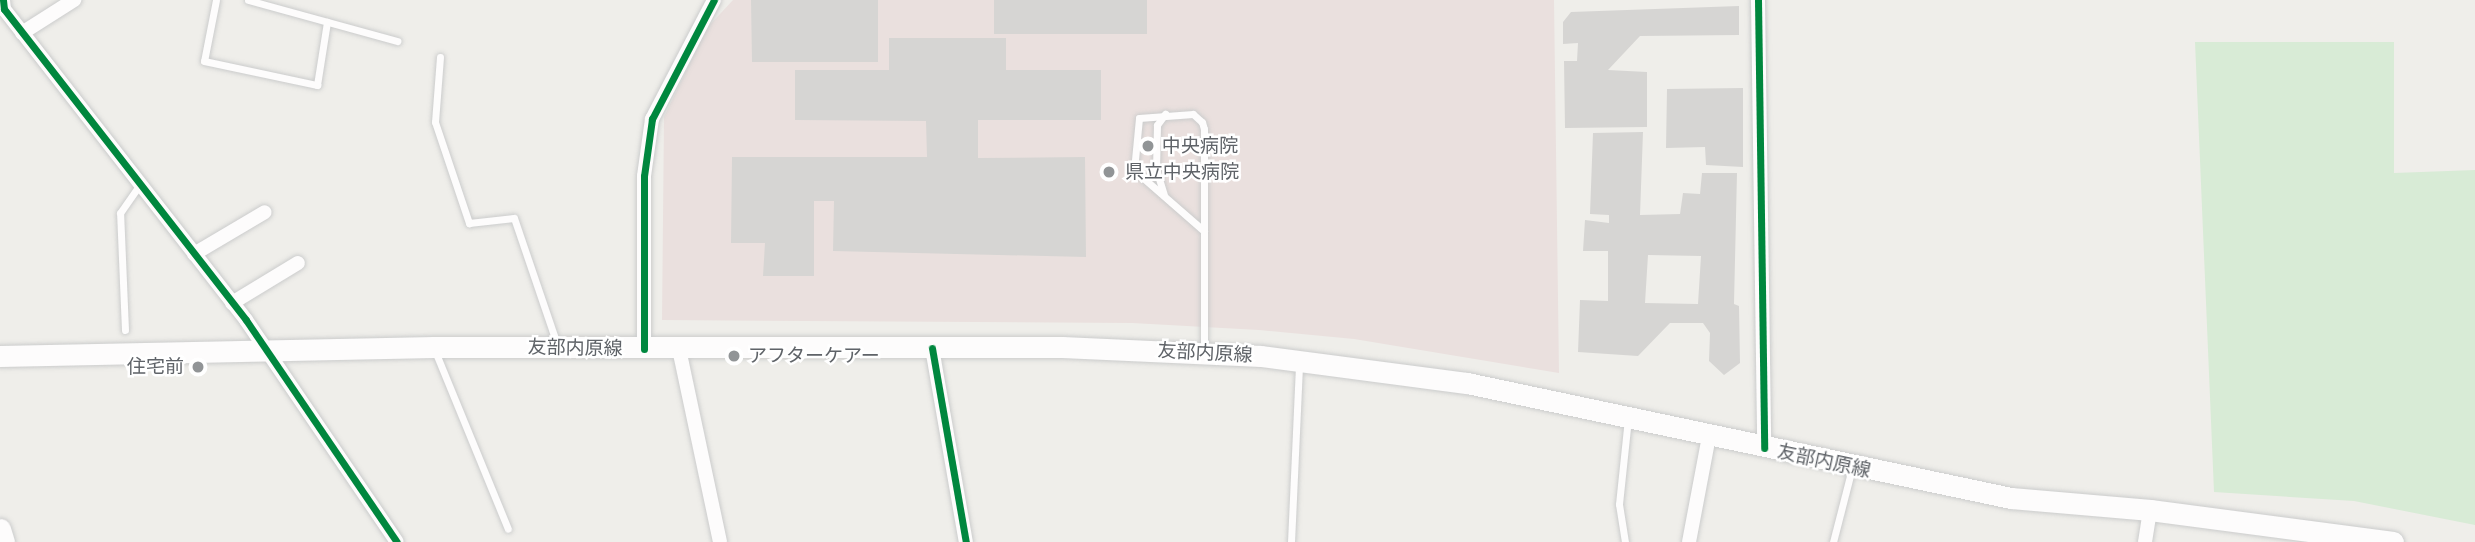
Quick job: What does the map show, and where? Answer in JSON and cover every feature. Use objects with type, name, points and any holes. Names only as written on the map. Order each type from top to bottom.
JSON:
[{"type":"main road","name":"友部内原線","points":[[0,356],[433,347],[932,348],[1203,352],[1299,359],[1467,383],[1853,468],[2011,498],[2150,510],[2380,541]]},
{"type":"main road","points":[[0,529],[4,542]]},
{"type":"street","points":[[3,0],[22,33],[266,349],[397,542]]},
{"type":"street","points":[[22,33],[74,0]]},
{"type":"street","points":[[644,349],[644,176],[652,119],[714,0]]},
{"type":"street","points":[[1758,0],[1764,448]]},
{"type":"street","points":[[194,254],[265,212]]},
{"type":"street","points":[[232,303],[299,263]]},
{"type":"street","points":[[932,348],[966,542]]},
{"type":"street","points":[[679,349],[720,542]]},
{"type":"street","points":[[1689,542],[1709,436]]},
{"type":"street","points":[[2145,542],[2150,510]]},
{"type":"lane","points":[[216,0],[204,61],[317,85],[327,22]]},
{"type":"lane","points":[[248,0],[397,41]]},
{"type":"lane","points":[[440,57],[435,122],[469,223],[514,218],[558,348]]},
{"type":"lane","points":[[1165,114],[1157,125],[1156,169],[1165,196]]},
{"type":"lane","points":[[1203,231],[1134,170],[1139,118],[1193,114],[1202,122],[1203,231],[1203,352]]},
{"type":"lane","points":[[125,330],[120,213],[140,184]]},
{"type":"lane","points":[[433,347],[508,529]]},
{"type":"lane","points":[[1291,542],[1299,359]]},
{"type":"lane","points":[[1625,542],[1619,504],[1628,418]]},
{"type":"lane","points":[[1833,542],[1853,468]]},
{"type":"shaded area","name":"県立中央病院","points":[[733,0],[1554,0],[1559,373],[1354,339],[1259,330],[1132,323],[662,320],[664,117],[707,28]]},
{"type":"green space","points":[[2195,42],[2394,42],[2394,173],[2475,170],[2475,525],[2354,501],[2214,492]]},
{"type":"building","points":[[751,0],[878,0],[878,62],[752,62]]},
{"type":"building","points":[[994,0],[1147,0],[1147,34],[994,34]]},
{"type":"building","points":[[1739,6],[1739,35],[1640,36],[1608,70],[1647,72],[1647,127],[1565,128],[1564,61],[1577,61],[1578,43],[1563,44],[1563,22],[1571,12]]},
{"type":"building","points":[[889,38],[1006,38],[1006,70],[1101,70],[1101,120],[978,120],[978,158],[1085,157],[1086,257],[833,251],[834,201],[814,201],[814,276],[763,276],[765,243],[731,243],[732,157],[927,157],[926,121],[795,120],[795,70],[889,70]]},
{"type":"building","points":[[1743,88],[1743,167],[1706,165],[1705,147],[1666,148],[1667,89]]},
{"type":"building","points":[[1643,132],[1640,215],[1680,214],[1683,193],[1700,194],[1702,173],[1737,173],[1734,304],[1739,306],[1740,363],[1724,375],[1709,361],[1710,333],[1703,323],[1670,323],[1638,356],[1578,352],[1580,300],[1608,301],[1608,251],[1583,251],[1585,220],[1609,223],[1609,215],[1590,214],[1593,133]],"holes":[[[1648,255],[1701,256],[1698,304],[1645,303]]]},
{"type":"cycle path","points":[[3,0],[4,9],[246,320],[397,542]]},
{"type":"cycle path","points":[[644,349],[644,176],[652,119],[714,0]]},
{"type":"cycle path","points":[[1758,0],[1764,448]]},
{"type":"cycle path","points":[[932,348],[966,542]]},
{"type":"place","name":"中央病院","points":[[1148,146]]},
{"type":"place","name":"県立中央病院","points":[[1109,172]]},
{"type":"place","name":"アフターケアー","points":[[734,356]]},
{"type":"place","name":"住宅前","points":[[198,367]]}]
